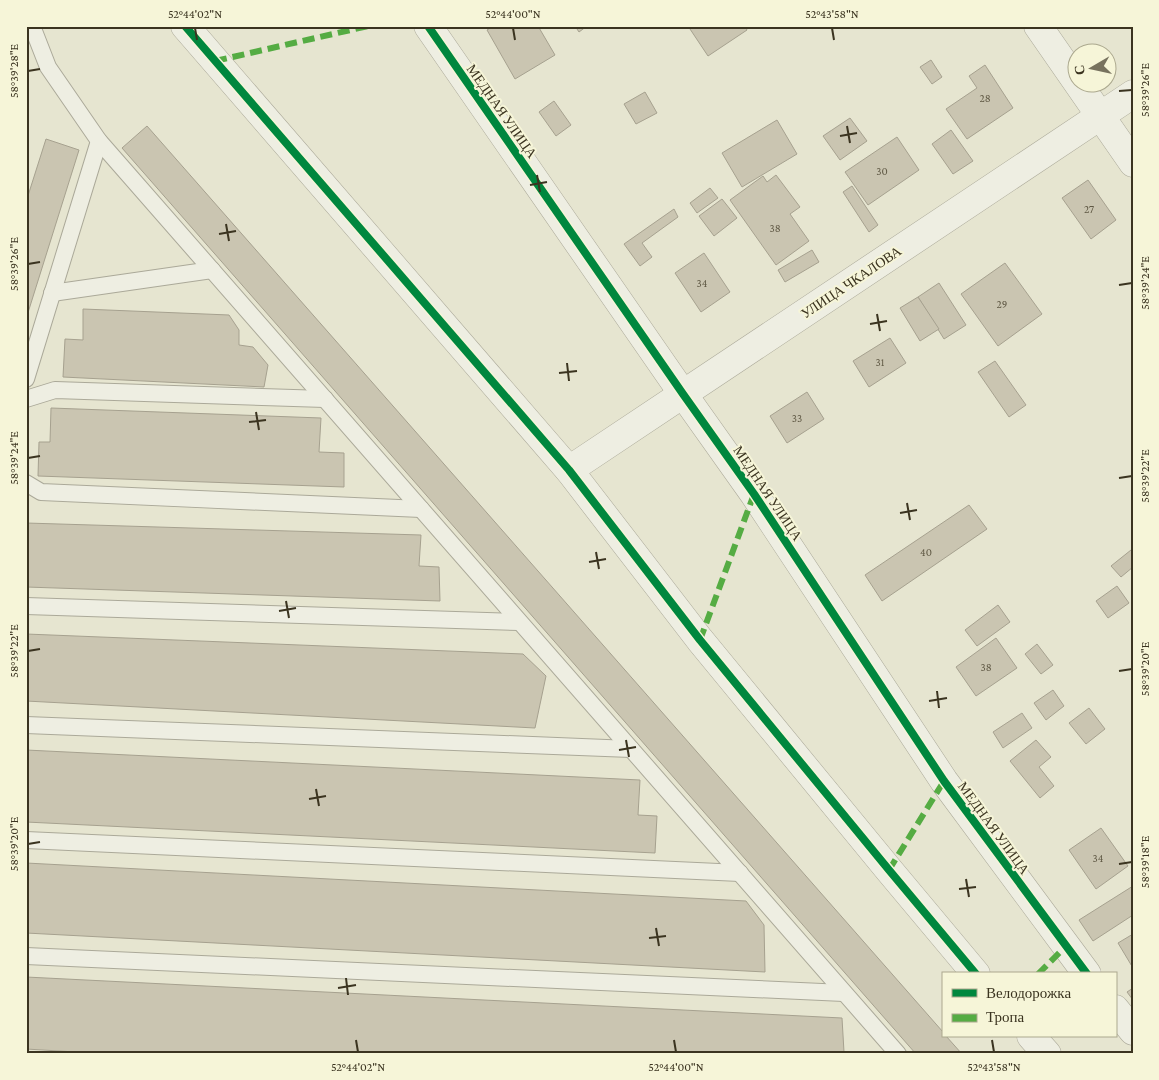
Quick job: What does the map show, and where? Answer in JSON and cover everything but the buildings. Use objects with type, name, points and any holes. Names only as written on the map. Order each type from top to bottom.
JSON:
[{"type":"street","points":[[185,26],[569,470],[700,640],[974,972]]},
{"type":"street","name":"МЕДНАЯ УЛИЦА","points":[[428,26],[760,502],[944,780],[1086,972]]},
{"type":"street","points":[[1038,26],[1133,163]]},
{"type":"street","name":"УЛИЦА ЧКАЛОВА","points":[[569,470],[1133,94]]},
{"type":"street","points":[[1116,1010],[1133,1031]]},
{"type":"street","points":[[1033,1038],[1047,1054]]},
{"type":"lane","points":[[32,26],[48,67],[99,141],[898,1054]]},
{"type":"lane","points":[[26,379],[99,141]]},
{"type":"lane","points":[[52,292],[212,270]]},
{"type":"lane","points":[[26,399],[55,390],[325,400]]},
{"type":"lane","points":[[26,483],[42,492],[421,509]]},
{"type":"lane","points":[[26,606],[519,622]]},
{"type":"lane","points":[[26,725],[631,749]]},
{"type":"lane","points":[[26,840],[740,873]]},
{"type":"lane","points":[[26,956],[844,993]]},
{"type":"marked path","points":[[215,61],[368,26]]},
{"type":"marked path","points":[[700,640],[754,494]]},
{"type":"marked path","points":[[889,870],[944,781]]},
{"type":"marked path","points":[[1040,972],[1066,946]]},
{"type":"cycle path","points":[[185,26],[569,470],[700,640],[974,972]]},
{"type":"cycle path","points":[[428,26],[754,494],[944,781],[1086,972]]}]
